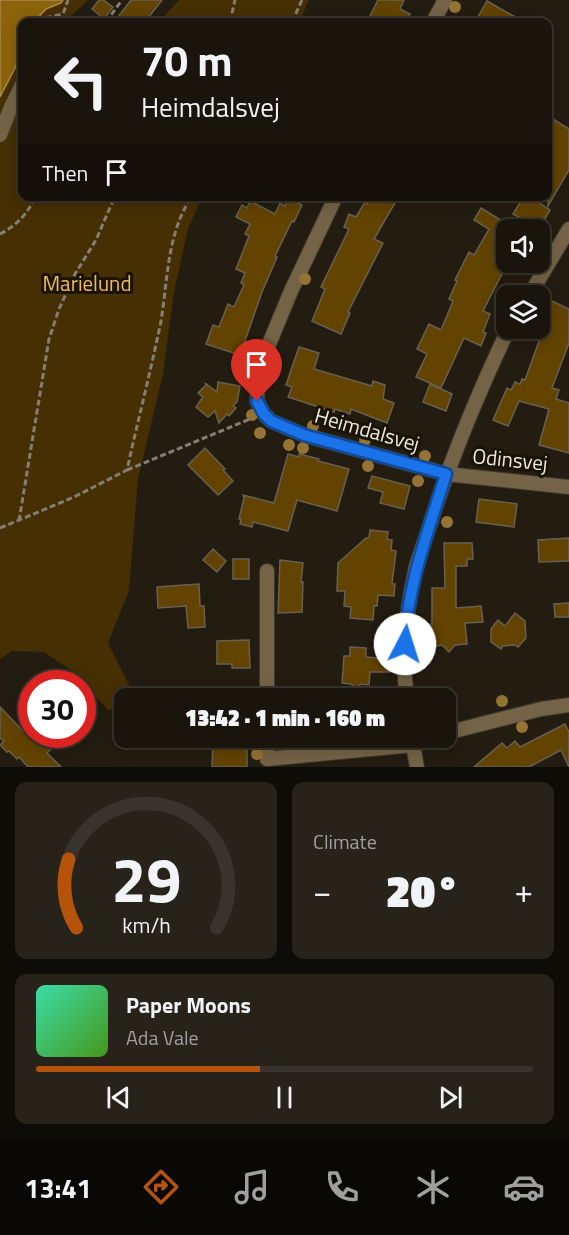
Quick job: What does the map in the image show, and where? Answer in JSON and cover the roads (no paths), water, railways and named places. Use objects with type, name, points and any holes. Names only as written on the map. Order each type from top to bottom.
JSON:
[{"type":"street","points":[[435,18],[445,0]]},
{"type":"street","points":[[0,135],[18,93]]},
{"type":"street","name":"Heimdalsvej","points":[[334,201],[291,291],[267,349],[258,385],[257,401],[271,421],[304,435],[446,474]]},
{"type":"street","points":[[536,285],[569,229]]},
{"type":"street","points":[[405,688],[406,626],[416,567],[446,474],[504,339]]},
{"type":"street","name":"Odinsvej","points":[[446,474],[569,488]]},
{"type":"street","points":[[267,571],[267,688]]},
{"type":"street","points":[[456,730],[541,709],[569,705]]},
{"type":"street","points":[[267,748],[267,759],[357,748]]},
{"type":"street","points":[[415,748],[417,767]]},
{"type":"park label","name":"Marielund","points":[[87,284]]}]
